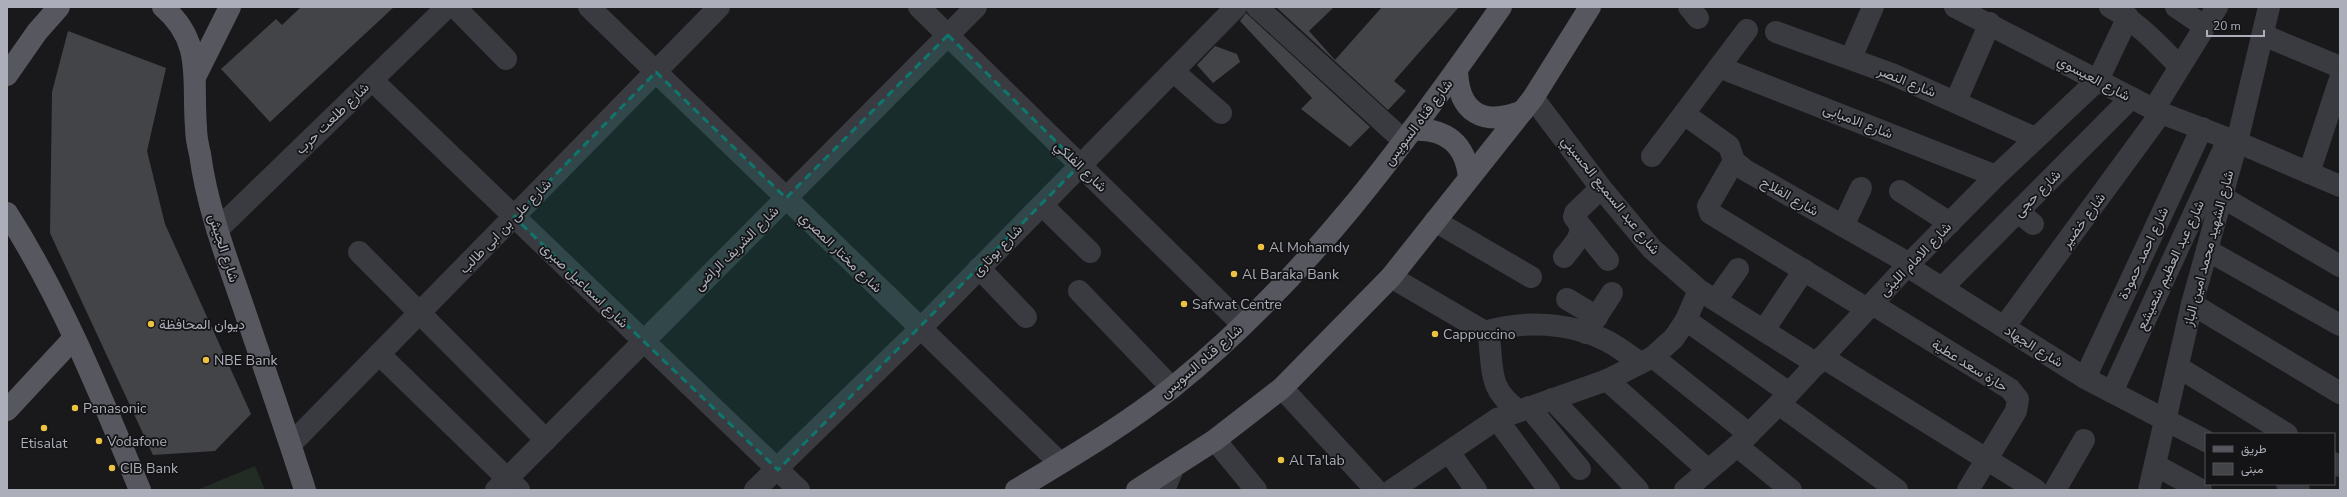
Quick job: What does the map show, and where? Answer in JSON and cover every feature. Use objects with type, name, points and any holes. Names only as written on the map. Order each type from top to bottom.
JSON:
[{"type":"main road","points":[[7,76],[37,32],[59,7]]},
{"type":"main road","name":"شارع الجيش","points":[[163,7],[172,15],[185,33],[193,53],[196,74],[196,127],[203,179],[217,230],[291,444],[305,490]]},
{"type":"main road","points":[[196,74],[230,7]]},
{"type":"main road","name":"شارع قناه السويس","points":[[1016,490],[1060,463],[1172,388],[1243,325],[1293,275],[1350,210],[1408,136],[1501,7]]},
{"type":"main road","points":[[1137,490],[1215,440],[1282,388],[1391,277],[1528,104],[1590,7]]},
{"type":"main road","points":[[1457,69],[1458,87],[1464,103],[1476,114],[1492,119],[1508,117],[1528,104]]},
{"type":"main road","points":[[1408,136],[1436,131],[1448,137],[1464,154],[1469,178]]},
{"type":"main road","points":[[7,213],[28,244],[74,338],[140,490]]},
{"type":"main road","points":[[7,410],[74,338]]},
{"type":"street","name":"شارع طلعت حرب","points":[[217,230],[447,7]]},
{"type":"street","points":[[454,7],[506,59]]},
{"type":"street","name":"شارع مختار المصري","points":[[589,7],[1060,463]]},
{"type":"street","name":"شارع على بن ابى طالب","points":[[291,444],[719,7]]},
{"type":"street","name":"شارع الفلكي","points":[[919,7],[1243,325]]},
{"type":"street","name":"شارع الشريف الراضى","points":[[507,486],[546,440],[976,7]]},
{"type":"street","name":"شارع بوتارى","points":[[755,490],[778,470],[920,329],[1236,7]]},
{"type":"street","points":[[1257,7],[1408,136]]},
{"type":"street","points":[[1851,58],[1873,7]]},
{"type":"street","name":"شارع العيسوي","points":[[1955,7],[1985,16],[2098,80],[2158,111],[2233,140],[2340,186]]},
{"type":"street","points":[[2176,7],[2204,26]]},
{"type":"street","name":"شارع خضير","points":[[2004,328],[2158,111],[2179,66],[2217,7]]},
{"type":"street","name":"شارع الشهيد محمد امين الباز","points":[[2149,490],[2192,304],[2222,197],[2233,140],[2263,35],[2269,7]]},
{"type":"street","points":[[2119,12],[2157,43],[2179,66]]},
{"type":"street","name":"شارع الامام الليثى","points":[[1700,482],[1784,399],[1908,265],[1996,176],[2098,80],[2119,12]]},
{"type":"street","points":[[1956,101],[1985,16]]},
{"type":"street","points":[[1652,156],[1747,30]]},
{"type":"street","name":"شارع النصر","points":[[1776,32],[1851,58],[1956,101],[2035,138]]},
{"type":"street","points":[[2263,35],[2340,67]]},
{"type":"street","name":"شارع الامبابى","points":[[1719,67],[1996,176]]},
{"type":"street","points":[[1173,71],[1221,113]]},
{"type":"street","points":[[2309,173],[2340,79]]},
{"type":"street","name":"شارع اسماعيل صبرى","points":[[372,80],[799,490]]},
{"type":"street","name":"شارع حجى","points":[[1942,288],[2025,218],[2132,98]]},
{"type":"street","name":"شارع عبد السميع الحسيني","points":[[1528,104],[1652,249],[1707,295],[1764,330],[1820,360],[1986,459],[2011,483],[2036,490]]},
{"type":"street","name":"شارع الفلاح","points":[[1684,114],[1729,146],[1734,161],[1745,170],[1908,265]]},
{"type":"street","name":"شارع احمد حمودة","points":[[2085,378],[2202,128]]},
{"type":"street","name":"شارع عبد العظيم شعيشع","points":[[2112,392],[2233,140]]},
{"type":"street","points":[[1734,161],[1708,206],[1710,213],[1804,270],[1869,307]]},
{"type":"street","points":[[1601,188],[1575,213],[1574,217],[1608,260]]},
{"type":"street","points":[[1842,226],[1861,188]]},
{"type":"street","points":[[1900,192],[1950,223]]},
{"type":"street","points":[[2222,197],[2340,266]]},
{"type":"street","points":[[1042,205],[1090,252]]},
{"type":"street","points":[[1436,221],[1531,277]]},
{"type":"street","points":[[1564,257],[1579,237],[1580,225]]},
{"type":"street","points":[[2207,250],[2340,325]]},
{"type":"street","points":[[359,252],[546,440]]},
{"type":"street","name":"شارع الجهاد","points":[[1908,265],[2004,328],[2085,378],[2205,440]]},
{"type":"street","points":[[980,268],[1026,317]]},
{"type":"street","points":[[1392,490],[1497,419],[1524,408],[1607,380],[1647,360],[1674,338],[1686,320],[1707,295],[1738,269]]},
{"type":"street","points":[[1764,330],[1804,270]]},
{"type":"street","points":[[1391,277],[1485,332],[1489,337],[1496,389],[1507,403],[1524,408],[1580,469]]},
{"type":"street","points":[[1079,290],[1172,388]]},
{"type":"street","points":[[1592,325],[1612,293]]},
{"type":"street","points":[[1566,299],[1607,341],[1647,360],[1743,440],[1791,490]]},
{"type":"street","points":[[2192,304],[2340,393]]},
{"type":"street","name":"حارة سعد عطية","points":[[1869,307],[2015,393],[2018,399],[2016,411],[1968,490]]},
{"type":"street","points":[[1686,320],[1897,490]]},
{"type":"street","points":[[1485,332],[1520,324],[1567,328],[1592,325]]},
{"type":"street","points":[[379,354],[507,486]]},
{"type":"street","points":[[2178,367],[2285,433]]},
{"type":"street","points":[[1607,380],[1700,482]]},
{"type":"street","points":[[1282,388],[1376,490]]},
{"type":"street","points":[[1552,399],[1638,490]]},
{"type":"street","points":[[1497,419],[1549,490]]},
{"type":"street","points":[[1215,440],[1256,490]]},
{"type":"street","points":[[2055,490],[2084,440]]},
{"type":"street","points":[[1449,452],[1476,490]]},
{"type":"street","points":[[2155,465],[2201,490]]},
{"type":"street","points":[[1164,490],[1173,468]]},
{"type":"street","points":[[2290,485],[2299,490]]},
{"type":"highlighted area","points":[[948,35],[1080,165],[778,470],[514,217],[656,72],[786,198]]},
{"type":"shaded area","points":[[255,466],[265,490],[197,490]]},
{"type":"building","points":[[301,7],[394,7],[270,122],[221,69],[276,19],[282,25]]},
{"type":"building","points":[[1276,7],[1334,7],[1309,31],[1335,60],[1382,7],[1459,7],[1394,81],[1406,91],[1388,110]]},
{"type":"building","points":[[1246,13],[1370,127],[1350,147],[1301,109],[1312,98],[1240,21]]},
{"type":"building","name":"ديوان المحافظة","points":[[68,31],[166,68],[147,151],[165,224],[251,414],[215,451],[153,455],[50,233],[52,92]]},
{"type":"building","points":[[1215,46],[1237,54],[1240,62],[1213,83],[1197,65]]},
{"type":"place","name":"Al Mohamdy","points":[[1261,247]]},
{"type":"place","name":"Al Baraka Bank","points":[[1234,274]]},
{"type":"place","name":"Safwat Centre","points":[[1184,304]]},
{"type":"place","name":"ديوان المحافظة","points":[[151,324]]},
{"type":"place","name":"Cappuccino","points":[[1435,334]]},
{"type":"place","name":"NBE Bank","points":[[206,360]]},
{"type":"place","name":"Panasonic","points":[[75,408]]},
{"type":"place","name":"Etisalat","points":[[44,428]]},
{"type":"place","name":"Vodafone","points":[[99,441]]},
{"type":"place","name":"Al Ta'lab","points":[[1281,460]]},
{"type":"place","name":"CIB Bank","points":[[112,468]]}]
